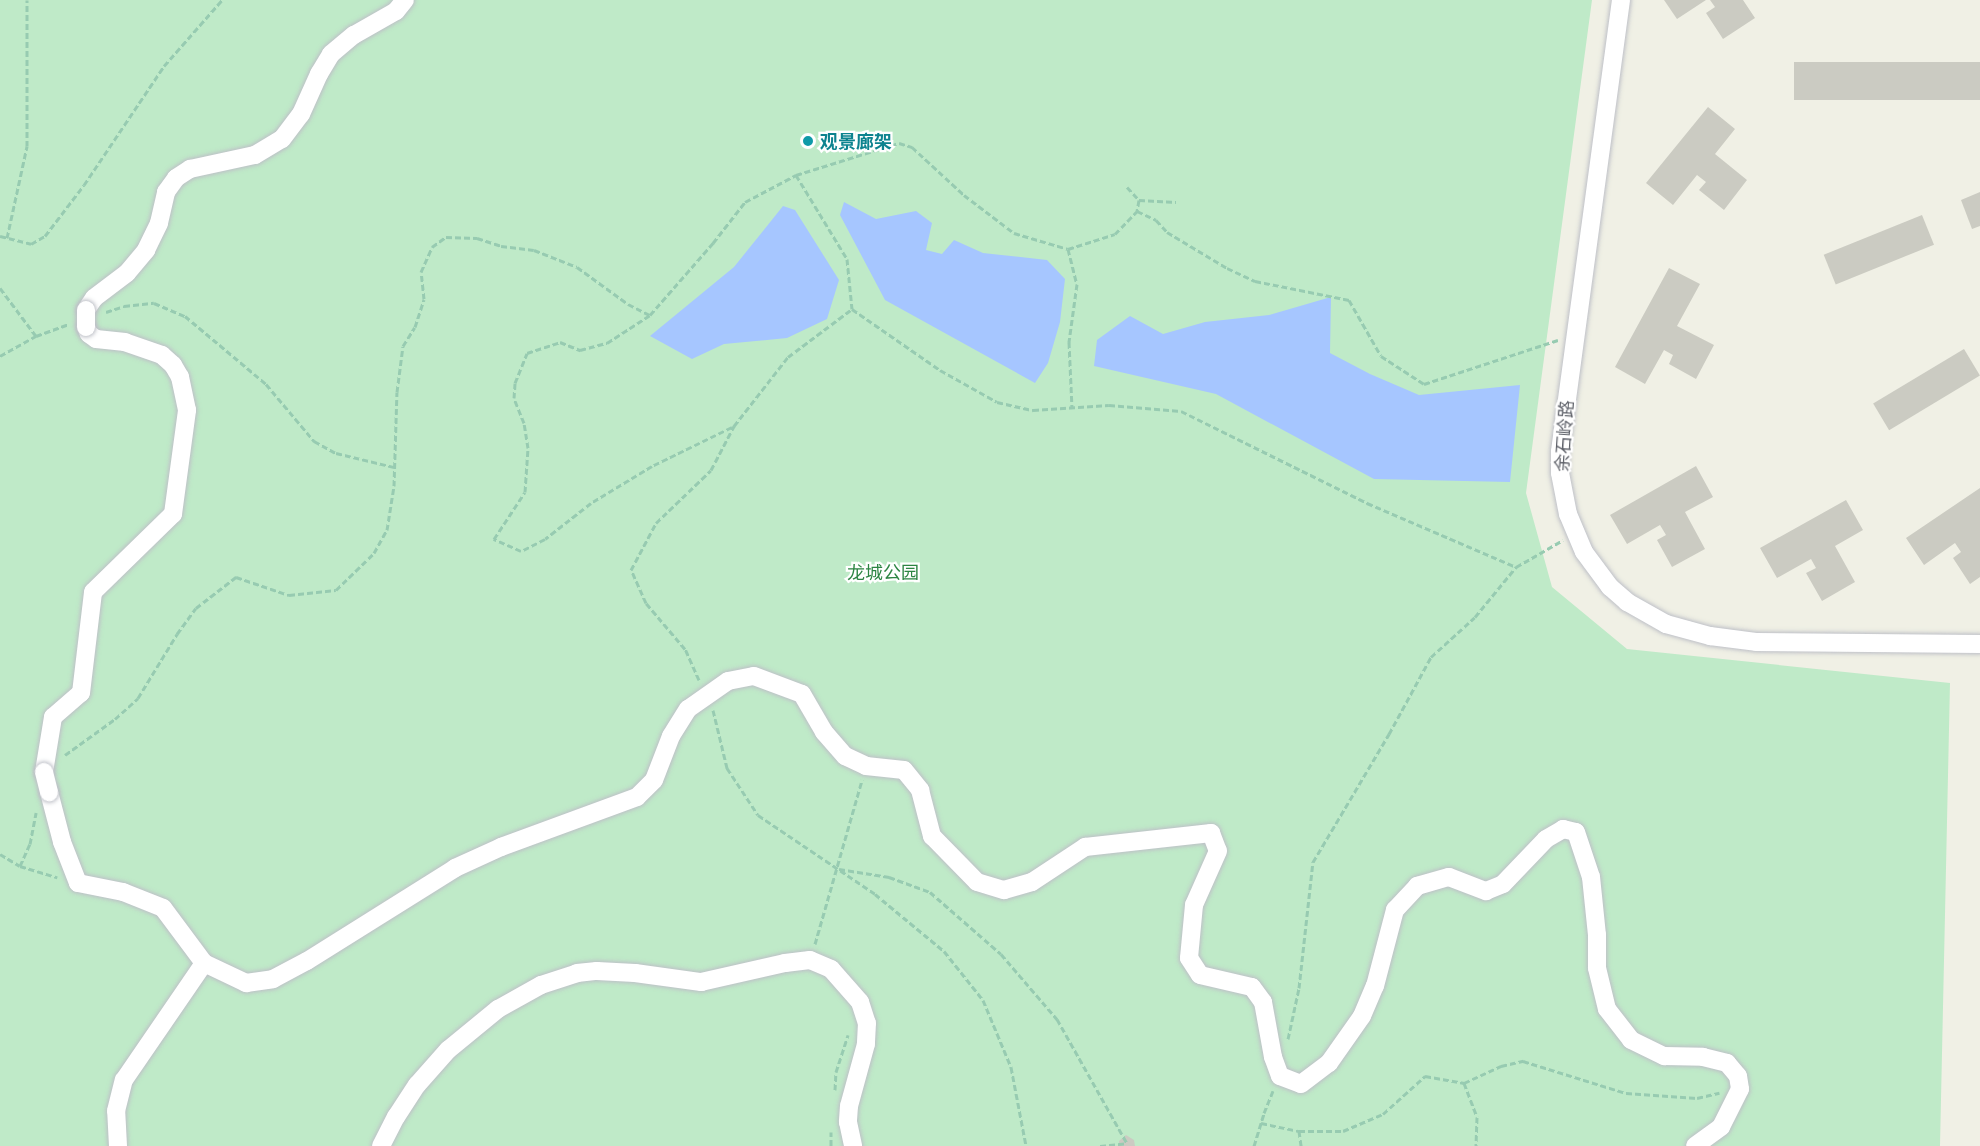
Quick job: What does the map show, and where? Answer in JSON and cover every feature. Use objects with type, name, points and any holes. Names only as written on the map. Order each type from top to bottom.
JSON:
[{"type":"street","points":[[405,0],[396,11],[354,35],[331,54],[318,74],[301,114],[282,139],[255,155],[190,169],[176,178],[166,192],[159,223],[146,250],[127,273],[94,298],[86,318],[89,334],[96,339],[125,342],[162,355],[173,365],[180,377],[187,410],[174,514],[93,592],[81,693],[53,717],[44,772],[44,797],[78,883],[123,892],[163,908],[204,963],[246,983],[273,979],[307,961],[455,868],[501,847],[637,797],[654,780],[671,736],[688,709],[728,681],[754,676],[802,694],[824,732],[845,756],[866,766],[904,770],[920,790],[932,836],[976,882],[1004,890],[1032,882],[1085,847],[1210,833],[1218,851],[1194,905],[1189,958],[1200,975],[1252,987],[1263,1002],[1273,1057],[1280,1077],[1301,1084],[1329,1063],[1362,1016],[1371,996],[1395,910],[1417,886],[1449,877],[1486,891],[1503,884],[1546,839],[1563,830],[1576,832],[1591,877],[1597,935],[1597,968],[1607,1009],[1631,1040],[1664,1056],[1703,1057],[1727,1064],[1737,1076],[1740,1089],[1721,1127],[1695,1146]]},
{"type":"street","name":"余石岭路","points":[[1621,0],[1560,452],[1563,494],[1575,534],[1596,570],[1627,602],[1666,624],[1710,636],[1756,642],[1980,644]]},
{"type":"street","points":[[381,1146],[396,1117],[417,1085],[448,1050],[498,1009],[541,985],[577,973],[597,971],[635,973],[701,982],[785,963],[810,960],[831,969],[860,1002],[865,1013],[868,1033],[849,1106],[848,1122],[854,1146]]},
{"type":"street","points":[[118,1146],[116,1111],[124,1080],[204,963]]},
{"type":"path","points":[[8,238],[27,146],[27,0]]},
{"type":"path","points":[[0,237],[31,244],[45,236],[84,185],[164,66],[222,0]]},
{"type":"path","points":[[734,426],[652,466],[591,503],[545,539],[520,551],[494,539],[525,492],[528,448],[524,423],[514,398],[515,383],[527,353],[560,342],[580,350],[607,343],[650,315],[713,243],[745,201],[796,175],[899,143],[912,147],[964,195],[1014,233],[1068,249],[1115,234],[1137,211],[1139,200]]},
{"type":"path","points":[[796,175],[847,260],[852,309],[940,370],[997,402],[1033,410],[1109,405],[1181,411],[1366,503],[1516,567]]},
{"type":"path","points":[[1127,187],[1139,200],[1176,202]]},
{"type":"path","points":[[1137,211],[1156,220],[1167,232],[1255,281],[1348,300],[1381,356],[1424,384],[1575,334]]},
{"type":"path","points":[[64,756],[115,719],[138,698],[177,634],[196,608],[236,577],[289,595],[336,590],[374,553],[387,530],[394,467],[397,392],[403,346],[415,327],[424,300],[421,272],[432,247],[446,237],[477,238],[501,246],[534,250],[577,267],[628,304],[650,315]]},
{"type":"path","points":[[1068,249],[1077,285],[1069,342],[1072,407]]},
{"type":"path","points":[[0,288],[36,336]]},
{"type":"path","points":[[852,309],[788,357],[734,426],[711,470],[656,523],[631,570],[646,603],[685,650],[718,721],[727,768],[758,815],[875,894],[944,951],[983,1000],[1011,1067],[1026,1146]]},
{"type":"path","points":[[314,441],[336,453],[367,463],[394,467]]},
{"type":"path","points":[[1287,1043],[1299,988],[1313,862],[1389,734],[1431,657],[1475,617],[1516,567],[1575,534]]},
{"type":"path","points":[[810,960],[866,766]]},
{"type":"path","points":[[20,866],[30,844],[44,797]]},
{"type":"path","points":[[0,854],[20,866],[78,883]]},
{"type":"path","points":[[837,869],[889,877],[930,892],[1001,954],[1057,1019],[1126,1145],[1100,1146]]},
{"type":"path","points":[[1261,1123],[1299,1131],[1343,1131],[1383,1114],[1425,1076],[1464,1083],[1501,1066],[1523,1061],[1626,1093],[1697,1098],[1740,1089]]},
{"type":"path","points":[[1254,1146],[1280,1077]]},
{"type":"path","points":[[1464,1083],[1477,1117],[1476,1146]]},
{"type":"path","points":[[1299,1131],[1301,1146]]},
{"type":"green space","name":"龙城公园","points":[[0,0],[1592,0],[1526,493],[1552,587],[1627,649],[1950,683],[1940,1146],[0,1146]]},
{"type":"water","points":[[844,202],[876,219],[916,211],[932,223],[926,250],[942,254],[954,240],[983,253],[1047,260],[1065,279],[1060,322],[1048,363],[1035,383],[885,300],[840,215]]},
{"type":"water","points":[[783,206],[795,210],[839,280],[827,319],[787,338],[724,344],[692,359],[650,336],[734,267]]},
{"type":"water","points":[[1331,297],[1330,353],[1370,374],[1419,395],[1520,385],[1510,482],[1374,479],[1216,394],[1094,366],[1097,340],[1130,316],[1163,334],[1205,322],[1269,315]]},
{"type":"building","points":[[1664,0],[1706,0],[1677,19]]},
{"type":"building","points":[[1710,0],[1743,0],[1755,18],[1723,39],[1706,13],[1715,7]]},
{"type":"building","points":[[1794,62],[1980,62],[1980,100],[1794,100]]},
{"type":"building","points":[[1708,107],[1735,129],[1715,154],[1747,180],[1724,210],[1699,190],[1706,182],[1697,175],[1673,205],[1646,183]]},
{"type":"building","points":[[1980,192],[1980,226],[1972,229],[1961,200]]},
{"type":"building","points":[[1922,215],[1934,245],[1836,284],[1824,255]]},
{"type":"building","points":[[1669,268],[1700,284],[1677,326],[1714,345],[1696,379],[1669,364],[1673,355],[1664,350],[1645,384],[1615,367]]},
{"type":"building","points":[[1964,349],[1980,376],[1889,430],[1873,404]]},
{"type":"building","points":[[1696,466],[1713,497],[1685,512],[1705,549],[1672,567],[1657,540],[1666,535],[1660,525],[1627,544],[1610,515]]},
{"type":"building","points":[[1980,488],[1980,577],[1970,584],[1953,558],[1961,552],[1955,543],[1924,565],[1906,538]]},
{"type":"building","points":[[1846,500],[1863,530],[1835,546],[1855,582],[1822,601],[1806,573],[1816,568],[1811,559],[1777,578],[1760,548]]},
{"type":"building","points":[[1126,1135],[1134,1140],[1135,1146],[1119,1146],[1119,1141]]},
{"type":"place","name":"观景廊架","points":[[808,141]]}]
